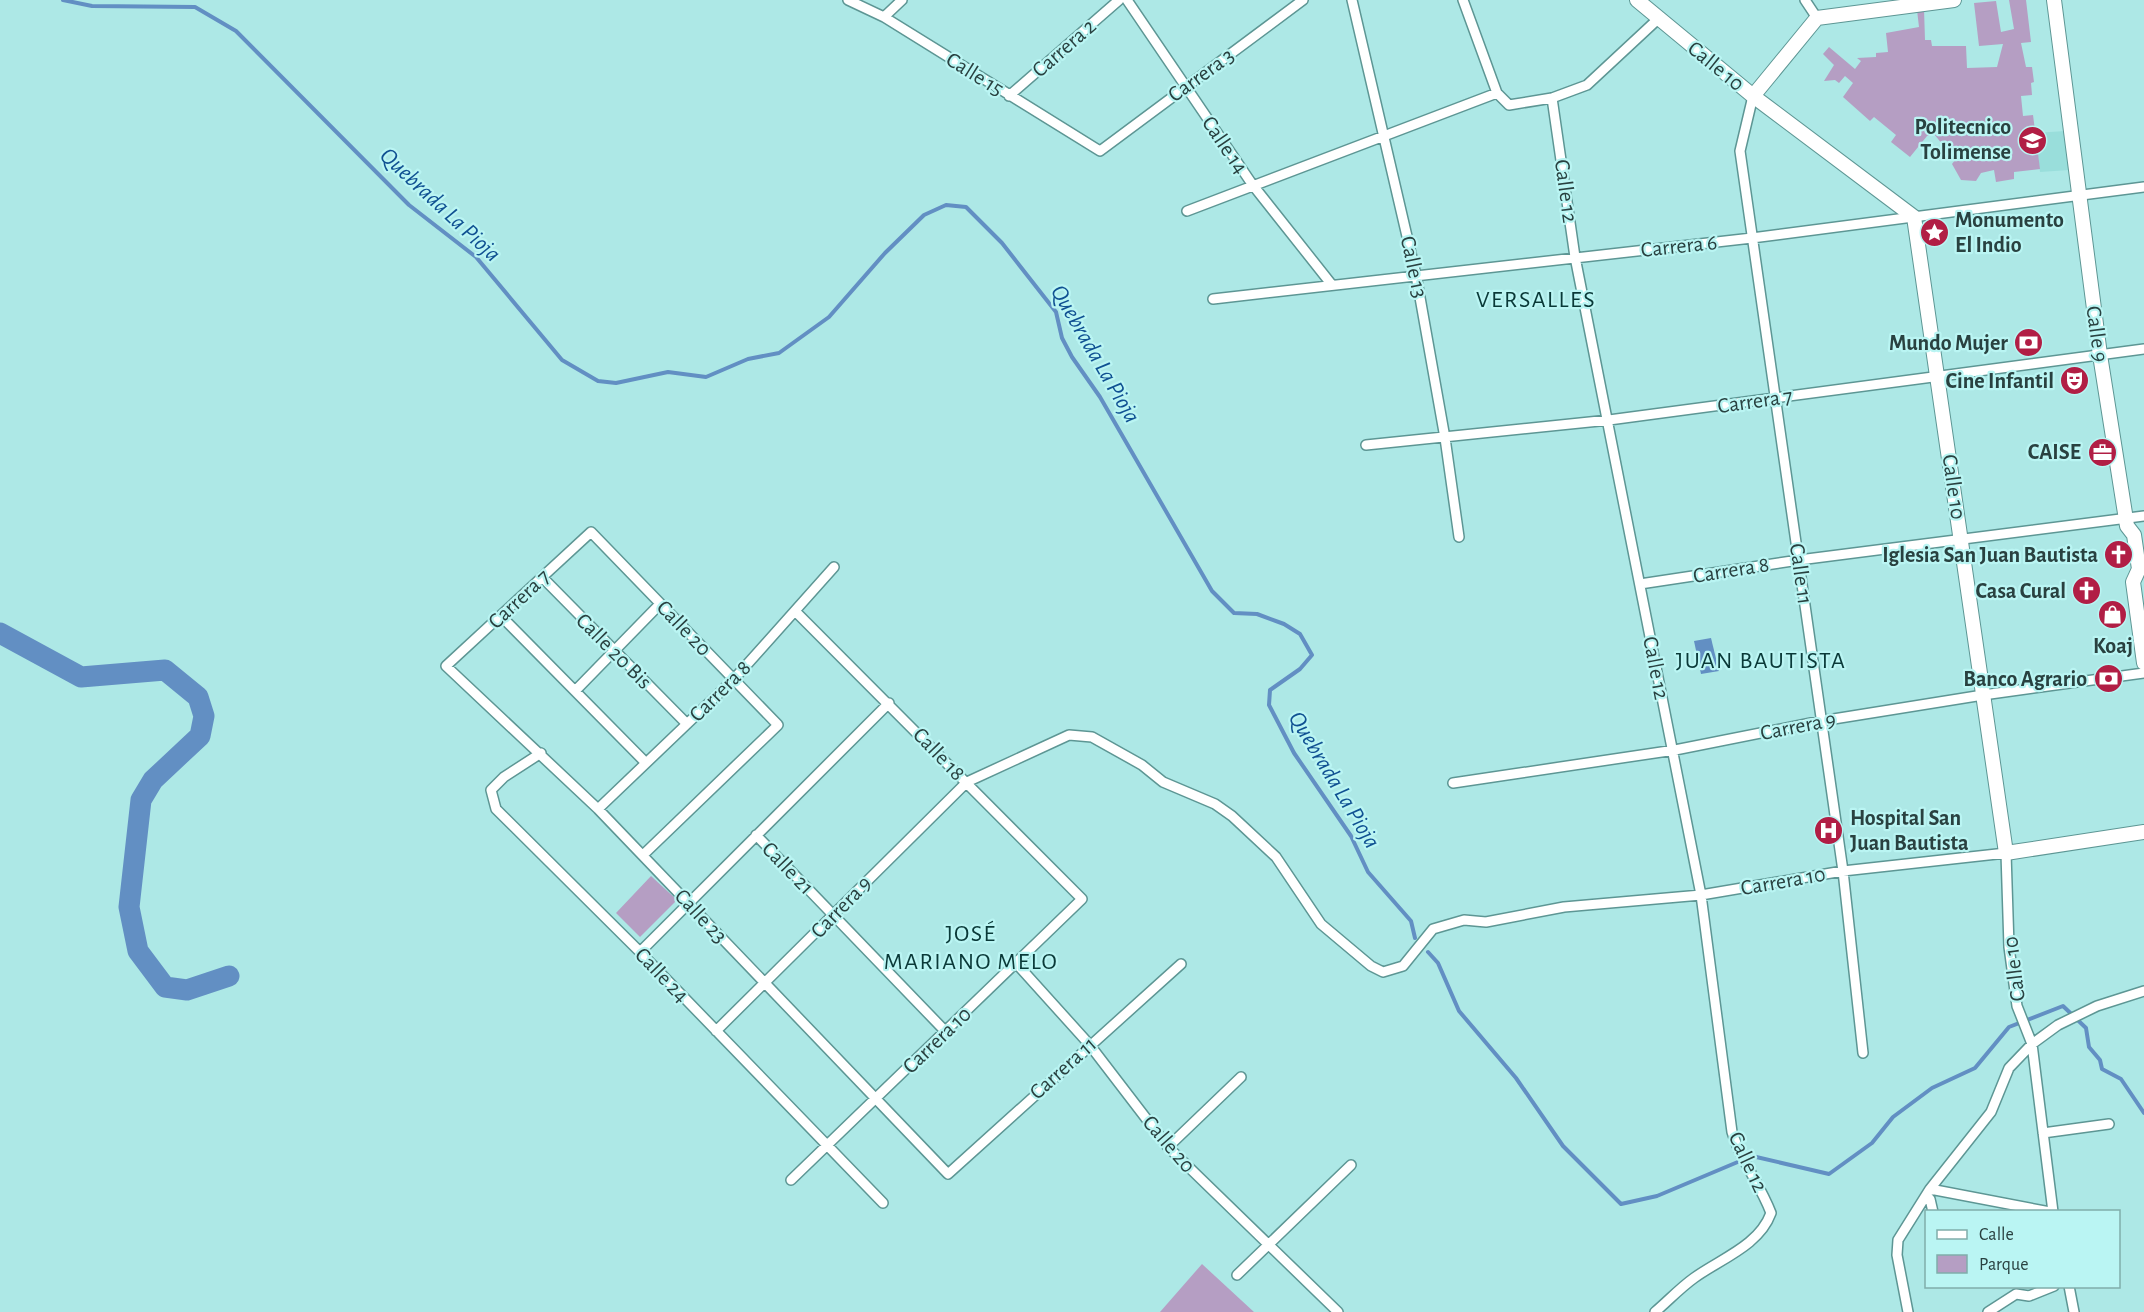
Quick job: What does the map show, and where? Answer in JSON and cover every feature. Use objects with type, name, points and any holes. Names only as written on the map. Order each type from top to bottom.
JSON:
[{"type":"main road","name":"Calle 10","points":[[1637,0],[1753,96],[1914,217],[2006,853]]},
{"type":"main road","points":[[1753,96],[1817,18],[1954,0]]},
{"type":"main road","name":"Calle 9","points":[[2054,0],[2100,355],[2127,526],[2134,534],[2139,569],[2133,582],[2144,663]]},
{"type":"main road","name":"Carrera 10","points":[[2006,853],[2144,832]]},
{"type":"street","name":"Calle 15","points":[[848,0],[884,17],[1100,151]]},
{"type":"street","points":[[884,17],[902,0]]},
{"type":"street","name":"Carrera 2","points":[[1009,96],[1119,0]]},
{"type":"street","name":"Calle 14","points":[[1127,0],[1252,184],[1332,285]]},
{"type":"street","name":"Carrera 3","points":[[1100,151],[1185,85],[1303,0]]},
{"type":"street","name":"Calle 13","points":[[1352,0],[1416,275],[1445,438],[1459,537]]},
{"type":"street","points":[[1463,0],[1497,93],[1509,105],[1552,98],[1587,85],[1658,19]]},
{"type":"street","points":[[1804,0],[1817,18]]},
{"type":"street","points":[[1187,211],[1252,184],[1497,93]]},
{"type":"street","name":"Calle 11","points":[[1753,96],[1740,151],[1843,871],[1863,1053]]},
{"type":"street","name":"Calle 12","points":[[1552,98],[1575,257],[1675,750],[1701,895],[1732,1132],[1738,1152],[1761,1187],[1771,1213],[1761,1230],[1743,1247],[1694,1278],[1655,1312]]},
{"type":"street","name":"Carrera 6","points":[[1213,299],[1752,238],[2144,187]]},
{"type":"street","name":"Carrera 7","points":[[1365,444],[1445,438],[1609,420],[2144,348]]},
{"type":"street","name":"Carrera 8","points":[[1640,584],[1799,560],[2144,516]]},
{"type":"street","name":"Carrera 7","points":[[446,666],[591,532]]},
{"type":"street","name":"Calle 20","points":[[591,532],[778,725],[644,855]]},
{"type":"street","name":"Carrera 8","points":[[598,809],[734,679],[834,567]]},
{"type":"street","name":"Calle 20 Bis","points":[[542,578],[687,724]]},
{"type":"street","points":[[574,691],[660,604]]},
{"type":"street","name":"Calle 18","points":[[795,611],[1082,899]]},
{"type":"street","points":[[501,616],[646,763]]},
{"type":"street","name":"Calle 23","points":[[446,666],[541,753],[644,855],[948,1174]]},
{"type":"street","name":"Carrera 9","points":[[1453,783],[1675,750],[1821,721],[1983,695],[2144,673]]},
{"type":"street","points":[[640,952],[889,703]]},
{"type":"street","name":"Carrera 10","points":[[967,782],[1069,735],[1092,737],[1142,765],[1163,782],[1215,804],[1249,829],[1276,857],[1321,924],[1371,966],[1383,972],[1403,966],[1433,929],[1464,920],[1486,922],[1564,907],[1701,895],[1843,871],[2006,853]]},
{"type":"street","name":"Calle 24","points":[[541,753],[490,790],[496,809],[640,952],[883,1203]]},
{"type":"street","name":"Carrera 9","points":[[716,1031],[967,782]]},
{"type":"street","name":"Calle 21","points":[[756,835],[946,1032]]},
{"type":"street","name":"Calle 10","points":[[2006,853],[2009,947],[2017,1006],[2032,1044],[2052,1210]]},
{"type":"street","name":"Carrera 10","points":[[791,1180],[1082,899]]},
{"type":"street","name":"Calle 20","points":[[1016,963],[1089,1044],[1168,1147],[1267,1246],[1338,1312]]},
{"type":"street","name":"Carrera 11","points":[[948,1174],[1089,1044],[1181,964]]},
{"type":"street","points":[[1908,1312],[1897,1255],[1898,1240],[1928,1193],[1991,1112],[2008,1068],[2032,1044],[2058,1025],[2097,1006],[2144,991]]},
{"type":"street","points":[[1168,1147],[1241,1077]]},
{"type":"street","points":[[2043,1133],[2109,1124]]},
{"type":"street","points":[[1237,1275],[1351,1165]]},
{"type":"street","points":[[1928,1193],[1933,1210]]},
{"type":"street","points":[[1928,1193],[2039,1210]]},
{"type":"street","points":[[1988,1312],[2015,1290],[2029,1296],[2051,1288]]},
{"type":"street","points":[[2068,1288],[2074,1312]]},
{"type":"shaded area","points":[[2065,131],[2069,170],[2040,172],[2035,133]]},
{"type":"shaded area","points":[[1711,638],[1719,671],[1701,674],[1694,641]]},
{"type":"green space","points":[[2009,0],[2026,0],[2031,42],[2021,43],[2026,67],[2032,67],[2034,82],[2031,83],[2032,95],[2021,96],[2023,116],[2033,115],[2040,169],[2014,172],[2014,179],[1996,182],[1994,170],[1981,173],[1976,181],[1961,180],[1952,164],[1955,160],[1934,134],[1927,136],[1910,157],[1891,142],[1896,135],[1874,117],[1870,121],[1843,97],[1853,83],[1845,76],[1839,83],[1835,80],[1824,81],[1834,65],[1823,54],[1829,47],[1855,69],[1861,61],[1857,58],[1876,57],[1876,53],[1888,52],[1886,33],[1919,27],[1917,10],[1924,9],[1925,40],[1931,40],[1932,46],[1966,46],[1967,68],[1997,67],[2003,44],[1979,46],[1974,3],[1996,1],[2001,32],[2014,29]]},
{"type":"green space","points":[[651,876],[677,900],[640,937],[616,913]]},
{"type":"green space","points":[[1202,1264],[1254,1312],[1160,1312]]},
{"type":"waterway","name":"Quebrada La Pioja","points":[[63,0],[92,6],[195,7],[236,31],[409,205],[476,257],[562,360],[598,381],[616,383],[668,372],[706,377],[748,359],[779,353],[829,317],[885,253],[924,215],[946,205],[966,207],[1002,243],[1056,312],[1062,338],[1072,357],[1100,397],[1212,591],[1234,613],[1257,614],[1284,624],[1300,634],[1312,655],[1300,669],[1270,690],[1269,705],[1294,753],[1351,836],[1368,872],[1411,921],[1415,938]]},
{"type":"waterway","points":[[0,633],[81,677],[165,670],[198,697],[204,716],[200,736],[153,780],[141,800],[129,907],[138,951],[165,987],[187,990],[229,976]]},
{"type":"waterway","name":"Quebrada La Pioja","points":[[1428,952],[1438,963],[1459,1011],[1516,1078],[1563,1146],[1621,1204],[1657,1196],[1752,1156],[1829,1174],[1872,1143],[1893,1117],[1932,1088],[1975,1068],[2009,1027],[2063,1006],[2086,1028],[2089,1047],[2100,1060],[2102,1069],[2121,1079],[2144,1113]]},
{"type":"place","name":"Politecnico Tolimense","points":[[2032,140]]},
{"type":"place","name":"Monumento El Indio","points":[[1934,233]]},
{"type":"place","name":"Mundo Mujer","points":[[2029,343]]},
{"type":"place","name":"Cine Infantil","points":[[2075,381]]},
{"type":"place","name":"CAISE","points":[[2102,452]]},
{"type":"place","name":"Iglesia San Juan Bautista","points":[[2119,555]]},
{"type":"place","name":"Casa Cural","points":[[2087,591]]},
{"type":"place","name":"Koaj","points":[[2113,614]]},
{"type":"place","name":"Banco Agrario","points":[[2108,679]]},
{"type":"place","name":"Hospital San Juan Bautista","points":[[1829,831]]},
{"type":"district","name":"VERSALLES","points":[[1536,300]]},
{"type":"district","name":"JUAN BAUTISTA","points":[[1761,661]]},
{"type":"district","name":"JOSÉ MARIANO MELO","points":[[971,948]]}]
